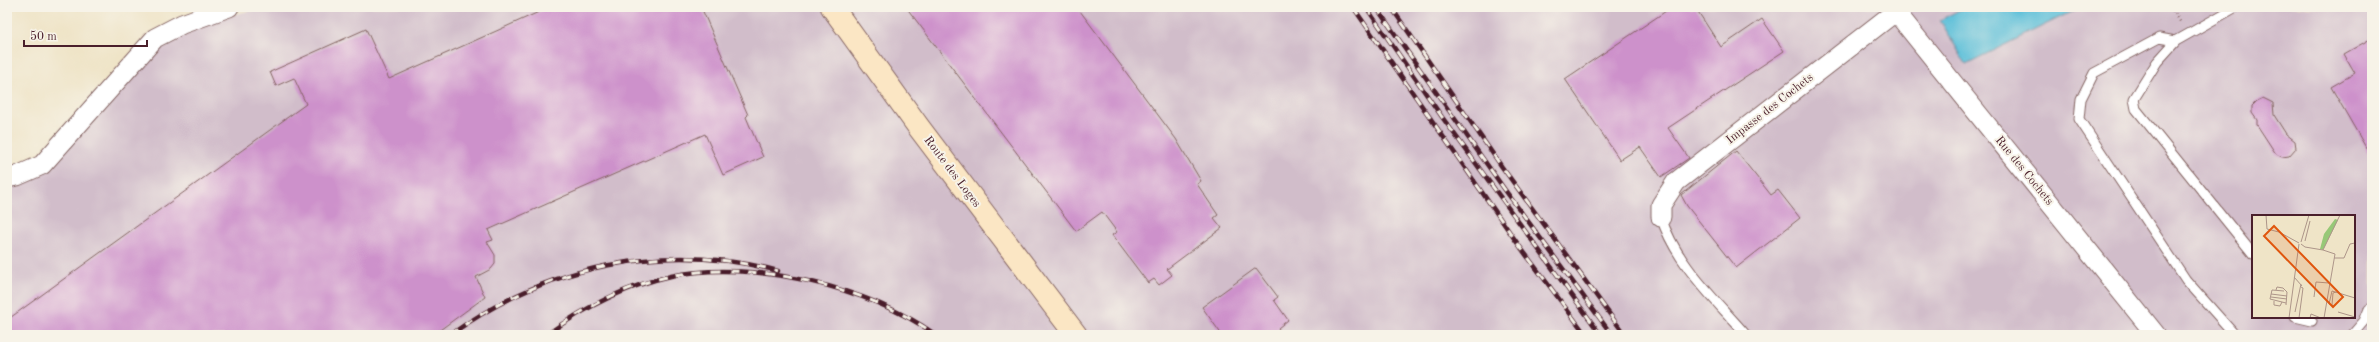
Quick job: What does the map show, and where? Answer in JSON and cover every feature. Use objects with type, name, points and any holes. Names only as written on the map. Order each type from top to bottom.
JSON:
[{"type":"street","points":[[7,178],[17,176],[42,164],[155,38],[182,24],[229,7]]},
{"type":"street","name":"Route des Loges","points":[[832,7],[920,129],[1076,335]]},
{"type":"street","name":"Impasse des Cochets","points":[[1661,218],[1661,204],[1676,182],[1893,9]]},
{"type":"street","name":"Rue des Cochets","points":[[1893,9],[2156,335]]},
{"type":"lane","points":[[2236,7],[2176,41],[2157,62],[2134,99],[2136,109],[2252,253]]},
{"type":"lane","points":[[2176,41],[2159,38],[2094,73],[2082,99],[2079,119],[2186,280],[2235,335]]},
{"type":"lane","points":[[1661,218],[1667,236],[1679,257],[1746,335]]},
{"type":"lane","points":[[2352,335],[2364,321],[2369,309]]},
{"type":"lane","points":[[2299,318],[2312,321]]},
{"type":"path","points":[[2171,7],[2188,34]]},
{"type":"shaded area","points":[[268,7],[2372,7],[2372,335],[7,335],[7,179],[18,177],[156,39],[183,25]]},
{"type":"water","points":[[1965,7],[2081,7],[1966,64],[1940,20]]},
{"type":"building","points":[[550,7],[701,7],[748,115],[746,117],[763,157],[723,175],[705,134],[488,230],[493,240],[487,242],[495,255],[495,264],[491,269],[476,277],[485,297],[433,335],[7,335],[7,320],[306,104],[294,78],[276,86],[270,72],[366,29],[389,79]]},
{"type":"building","points":[[906,7],[1077,7],[1176,139],[1201,181],[1197,184],[1218,215],[1214,218],[1222,228],[1167,269],[1172,275],[1159,285],[1154,279],[1148,283],[1112,235],[1117,232],[1102,212],[1076,231]]},
{"type":"building","points":[[1672,7],[1695,7],[1721,47],[1762,19],[1784,51],[1668,128],[1689,158],[1661,177],[1640,147],[1620,160],[1565,79]]},
{"type":"building","points":[[2372,38],[2372,158],[2331,87],[2355,73],[2344,54]]},
{"type":"building","points":[[2263,98],[2273,103],[2274,115],[2286,134],[2295,141],[2296,148],[2289,156],[2282,157],[2276,154],[2257,125],[2257,120],[2252,113],[2252,106]]},
{"type":"building","points":[[1736,151],[1771,195],[1778,190],[1800,218],[1736,268],[1687,206],[1681,195]]},
{"type":"building","points":[[1256,268],[1278,297],[1274,300],[1288,320],[1278,328],[1283,335],[1222,335],[1202,307]]},
{"type":"railway","points":[[1353,7],[1518,244],[1586,335]]},
{"type":"railway","points":[[1366,7],[1442,117],[1601,335]]},
{"type":"railway","points":[[1376,7],[1505,190],[1612,335]]},
{"type":"railway","points":[[1391,7],[1502,167],[1625,335]]},
{"type":"railway","points":[[450,335],[487,311],[525,292],[565,276],[607,266],[649,259],[692,258],[735,262],[778,271]]},
{"type":"railway","points":[[546,335],[605,299],[654,280],[671,276],[703,272],[737,271],[809,281],[844,291],[878,303],[909,318],[936,335]]}]
